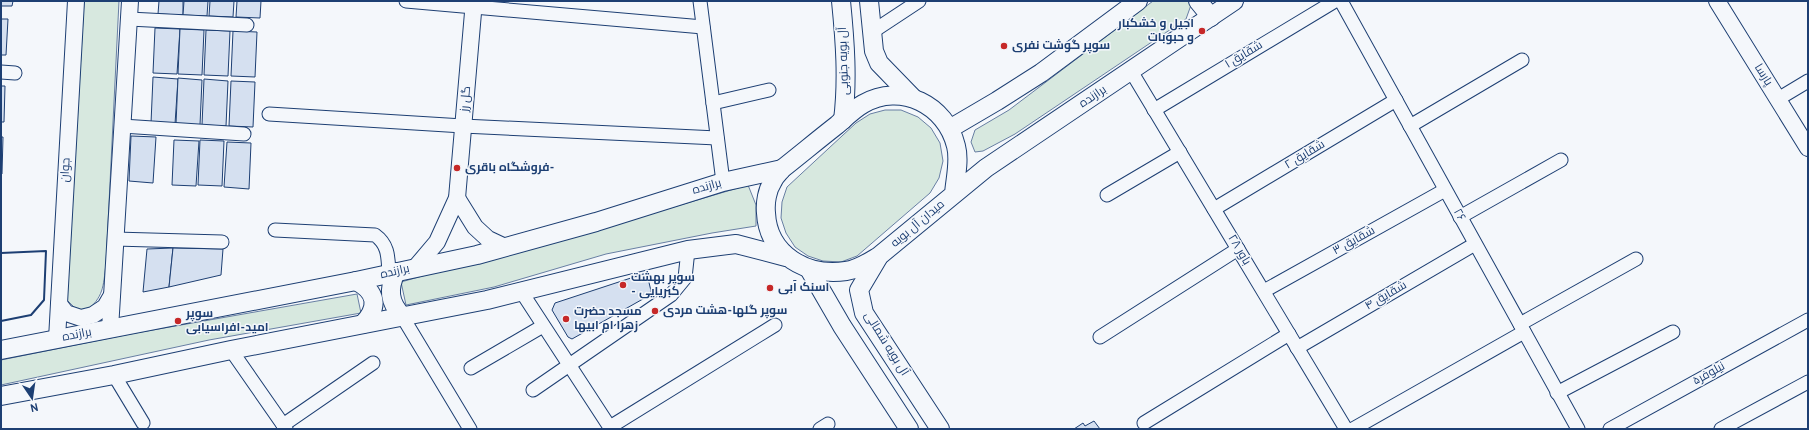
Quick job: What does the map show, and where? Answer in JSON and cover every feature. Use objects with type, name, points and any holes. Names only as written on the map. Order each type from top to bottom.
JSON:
[{"type":"main road","name":"آل بویه جنوبی","points":[[841,1],[846,54],[846,92],[843,120]]},
{"type":"main road","points":[[869,1],[874,51],[879,63],[913,98]]},
{"type":"main road","points":[[951,128],[1041,73],[1138,1]]},
{"type":"main road","points":[[1198,1],[1211,17]]},
{"type":"main road","name":"برازنده","points":[[954,194],[986,168],[1234,1]]},
{"type":"main road","name":"میدان آل بویه","points":[[902,95],[913,98],[922,101],[938,112],[951,128],[957,147],[957,167],[954,194],[879,256],[860,267],[847,271],[822,272],[809,269],[786,257],[770,234],[766,221],[765,207],[767,194],[772,181],[782,169],[863,104],[882,96],[902,95]]},
{"type":"main road","name":"برازنده","points":[[1,350],[356,281],[477,255],[596,222],[723,182],[782,169]]},
{"type":"main road","points":[[1,396],[114,375],[231,350],[488,300],[688,250],[736,244],[786,257]]},
{"type":"main road","name":"آل بویه شمالی","points":[[879,256],[859,290],[864,312],[940,429]]},
{"type":"main road","points":[[809,269],[842,326],[909,429]]},
{"type":"main road","points":[[393,273],[391,300],[402,316]]},
{"type":"main road","points":[[356,281],[366,286],[372,295],[374,306],[371,316],[363,324]]},
{"type":"street","name":"جوان","points":[[57,339],[76,1]]},
{"type":"street","points":[[110,329],[130,1]]},
{"type":"street","points":[[406,1],[474,4],[703,27]]},
{"type":"street","points":[[700,1],[723,182]]},
{"type":"street","points":[[872,32],[919,1]]},
{"type":"street","name":"شقایق ۱","points":[[1154,110],[1335,1]]},
{"type":"street","name":"۲۶","points":[[1341,1],[1578,429]]},
{"type":"street","name":"پارسا","points":[[1717,1],[1808,148]]},
{"type":"street","name":"گل رز","points":[[415,268],[437,242],[457,198],[474,4]]},
{"type":"street","points":[[129,19],[246,25]]},
{"type":"street","points":[[1410,126],[1522,60]]},
{"type":"street","name":"باور ۲۸","points":[[1131,71],[1346,429]]},
{"type":"street","points":[[1,72],[15,73]]},
{"type":"street","points":[[1778,99],[1808,80]]},
{"type":"street","points":[[713,103],[769,90]]},
{"type":"street","name":"شقایق ۲","points":[[1214,209],[1396,100]]},
{"type":"street","points":[[268,114],[463,126],[717,138]]},
{"type":"street","points":[[122,126],[244,134]]},
{"type":"street","points":[[1107,195],[1180,152]]},
{"type":"street","points":[[1460,218],[1560,160]]},
{"type":"street","name":"شقایق ۳","points":[[1264,291],[1445,190]]},
{"type":"street","points":[[457,198],[475,227],[488,240],[505,247]]},
{"type":"street","points":[[275,230],[375,235],[382,240],[386,248],[393,273]]},
{"type":"street","points":[[115,239],[222,242]]},
{"type":"street","name":"شقایق ۴","points":[[1298,348],[1475,244]]},
{"type":"street","points":[[1100,337],[1238,249]]},
{"type":"street","points":[[533,390],[672,295],[685,278],[688,250]]},
{"type":"street","points":[[1353,429],[1636,259]]},
{"type":"street","points":[[521,291],[611,428],[775,326]]},
{"type":"street","points":[[59,304],[66,313],[81,318],[93,315],[105,307],[112,295]]},
{"type":"street","points":[[402,316],[470,429]]},
{"type":"street","name":"نیلوفر۵","points":[[1610,429],[1808,320]]},
{"type":"street","points":[[471,368],[543,326]]},
{"type":"street","points":[[1557,393],[1674,332]]},
{"type":"street","points":[[1144,423],[1289,334]]},
{"type":"street","points":[[231,350],[284,427],[373,363]]},
{"type":"street","points":[[114,375],[143,423]]},
{"type":"street","points":[[1721,429],[1808,382]]},
{"type":"shaded area","points":[[84,1],[119,1],[106,264],[102,291],[96,301],[85,312],[76,309],[67,300]]},
{"type":"shaded area","points":[[1153,1],[1188,1],[1191,5],[1186,19],[1015,134],[983,151],[975,152],[971,142],[975,130],[1009,110]]},
{"type":"shaded area","points":[[885,110],[901,110],[918,117],[931,128],[940,143],[943,161],[939,178],[930,193],[857,256],[841,262],[823,261],[808,256],[795,247],[786,233],[781,218],[782,202],[787,187],[856,123],[870,114]]},
{"type":"shaded area","points":[[748,185],[756,205],[756,226],[606,254],[494,287],[406,305],[401,282],[447,269],[521,252]]},
{"type":"shaded area","points":[[357,294],[361,313],[209,340],[1,385],[1,360],[130,334]]},
{"type":"building","points":[[1,1],[13,1],[12,6],[1,6]]},
{"type":"building","points":[[159,1],[183,1],[183,15],[158,14]]},
{"type":"building","points":[[184,1],[208,1],[207,16],[183,15]]},
{"type":"building","points":[[210,1],[234,1],[233,17],[209,16]]},
{"type":"building","points":[[237,1],[261,1],[260,18],[236,17]]},
{"type":"building","points":[[1,19],[8,19],[6,55],[1,55]]},
{"type":"building","points":[[155,28],[180,29],[177,74],[153,73]]},
{"type":"building","points":[[180,29],[204,30],[202,75],[178,74]]},
{"type":"building","points":[[206,30],[230,31],[228,76],[204,75]]},
{"type":"building","points":[[233,31],[257,32],[255,77],[231,76]]},
{"type":"building","points":[[153,77],[178,79],[175,124],[151,123]]},
{"type":"building","points":[[178,78],[202,80],[200,125],[176,124]]},
{"type":"building","points":[[204,79],[228,81],[226,126],[202,125]]},
{"type":"building","points":[[231,81],[255,82],[253,127],[229,126]]},
{"type":"building","points":[[1,86],[5,86],[4,122],[1,122]]},
{"type":"building","points":[[131,136],[156,137],[153,183],[129,181]]},
{"type":"building","points":[[1,137],[3,137],[2,174],[1,174]]},
{"type":"building","points":[[174,140],[199,141],[196,186],[172,185]]},
{"type":"building","points":[[200,140],[224,141],[222,186],[198,185]]},
{"type":"building","points":[[227,142],[251,143],[249,189],[224,187]]},
{"type":"building","points":[[173,248],[169,287],[143,292],[147,249]]},
{"type":"building","points":[[173,248],[223,249],[221,275],[169,287]]},
{"type":"building","points":[[643,274],[647,274],[651,291],[650,295],[572,339],[568,337],[552,310],[555,303]]},
{"type":"building","points":[[1094,421],[1100,429],[1074,429],[1083,423],[1085,426]]},
{"type":"wall","points":[[1,253],[46,251],[44,300],[31,315],[1,321]]},
{"type":"place","name":"اجیل و خشکبار و حبوبات","points":[[1202,31]]},
{"type":"place","name":"سوپر گوشت نفری","points":[[1004,46]]},
{"type":"place","name":"فروشگاه باقری-","points":[[457,168]]},
{"type":"place","name":"سوپر بهشت - کبریایی","points":[[623,285]]},
{"type":"place","name":"اسنک آبی","points":[[770,288]]},
{"type":"place","name":"سوپر گلها-هشت مردی","points":[[655,311]]},
{"type":"place","name":"مسجد حضرت زهرا ام ابیها","points":[[566,319]]},
{"type":"place","name":"سوپر امید-افراسیابی","points":[[178,321]]}]
